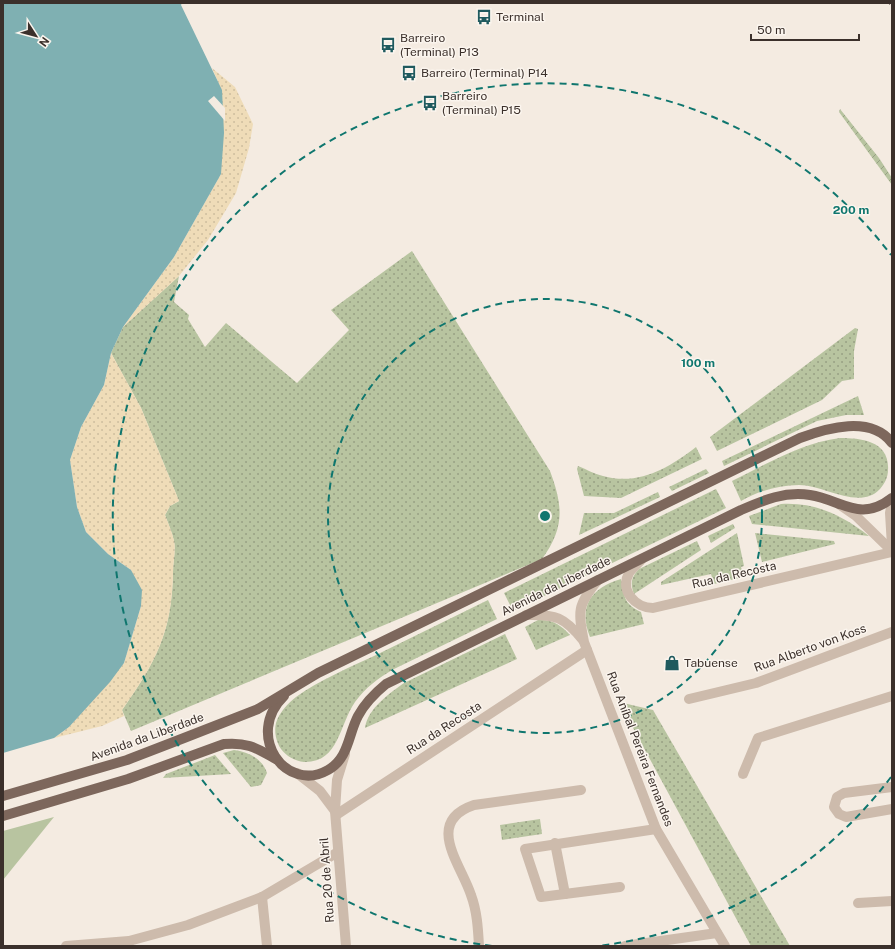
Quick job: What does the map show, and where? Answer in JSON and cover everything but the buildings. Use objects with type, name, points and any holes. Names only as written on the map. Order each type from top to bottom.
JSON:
[{"type":"main road","name":"Avenida da Liberdade","points":[[3,796],[127,760],[258,709],[294,686],[318,673],[800,438],[822,430],[850,426],[873,429],[891,441]]},
{"type":"main road","name":"Avenida da Liberdade","points":[[3,816],[128,779],[224,744],[240,743],[276,759],[288,769],[297,773],[318,774],[329,770],[339,760],[347,749],[358,716],[373,695],[386,684],[742,510],[774,497],[796,494],[810,495],[850,509],[866,510],[876,508],[892,498]]},
{"type":"main road","name":"Avenida da Liberdade","points":[[276,759],[267,741],[267,726],[271,713],[280,700],[294,686]]},
{"type":"street","points":[[892,502],[890,522],[892,546]]},
{"type":"street","points":[[840,505],[866,525],[892,551]]},
{"type":"street","name":"Rua da Recosta","points":[[644,558],[629,574],[627,587],[630,597],[634,602],[646,608],[653,608],[892,551]]},
{"type":"street","points":[[586,646],[580,616],[581,608],[583,600],[598,580]]},
{"type":"street","points":[[526,615],[544,614],[561,618],[572,628],[586,646]]},
{"type":"street","name":"Rua Alberto von Koss","points":[[689,699],[756,683],[892,632]]},
{"type":"street","name":"Rua da Recosta","points":[[336,813],[586,646]]},
{"type":"street","name":"Rua Aníbal Pereira Fernandes","points":[[586,646],[656,829],[725,946]]},
{"type":"street","points":[[743,774],[758,738],[892,696]]},
{"type":"street","name":"Rua 20 de Abril","points":[[346,946],[336,813],[337,780],[347,749]]},
{"type":"street","points":[[297,773],[320,791],[336,813]]},
{"type":"street","points":[[892,787],[844,793],[837,797],[834,806],[839,814],[846,817],[892,809]]},
{"type":"street","points":[[479,946],[474,903],[448,841],[450,823],[464,808],[474,805],[581,790]]},
{"type":"street","points":[[620,887],[541,897],[525,849],[555,843],[656,829]]},
{"type":"street","points":[[555,843],[565,894]]},
{"type":"street","points":[[66,946],[129,944],[188,925],[262,897],[338,852]]},
{"type":"street","points":[[262,897],[268,946]]},
{"type":"street","points":[[858,904],[892,901]]},
{"type":"street","points":[[626,946],[717,933]]},
{"type":"green space","points":[[840,109],[879,158],[892,178],[892,185],[839,112]]},
{"type":"green space","points":[[412,251],[550,471],[557,495],[560,516],[555,537],[542,559],[131,731],[122,710],[153,661],[160,646],[165,629],[172,593],[175,545],[165,515],[170,506],[179,501],[141,408],[111,353],[123,327],[179,276],[174,302],[189,315],[188,319],[205,347],[226,323],[297,383],[349,330],[331,310]]},
{"type":"green space","points":[[855,328],[858,329],[854,351],[854,379],[842,381],[822,400],[717,451],[710,437]]},
{"type":"green space","points":[[858,396],[864,415],[846,415],[817,421],[724,466],[722,461]]},
{"type":"green space","points":[[840,438],[865,440],[879,447],[884,453],[887,460],[887,478],[880,489],[872,495],[862,498],[852,497],[809,486],[792,485],[769,489],[741,501],[732,481],[798,449],[812,444]]},
{"type":"green space","points":[[696,447],[702,459],[621,498],[584,496],[577,469],[578,466],[600,475],[629,479],[641,477],[664,468],[686,455]]},
{"type":"green space","points":[[706,469],[709,473],[672,491],[669,487]]},
{"type":"green space","points":[[716,489],[726,508],[513,611],[504,593]]},
{"type":"green space","points":[[658,492],[660,497],[579,535],[584,513],[614,513]]},
{"type":"green space","points":[[781,504],[805,505],[828,511],[849,522],[869,536],[752,524],[749,516]]},
{"type":"green space","points":[[733,524],[735,528],[711,543],[708,536]]},
{"type":"green space","points":[[737,533],[744,566],[741,567],[744,577],[714,584],[711,574],[661,585],[661,582]]},
{"type":"green space","points":[[755,533],[834,541],[835,544],[762,562]]},
{"type":"green space","points":[[697,541],[701,550],[634,594],[632,581],[634,575],[639,569]]},
{"type":"green space","points":[[621,579],[627,602],[641,612],[644,624],[590,637],[586,616],[587,607],[590,600],[595,593],[602,588]]},
{"type":"green space","points":[[488,600],[497,619],[394,669],[372,684],[355,702],[337,741],[331,750],[324,756],[316,761],[304,762],[294,759],[283,752],[276,736],[276,723],[284,708],[296,697],[334,675]]},
{"type":"green space","points":[[538,620],[556,623],[570,635],[536,650],[525,627]]},
{"type":"green space","points":[[505,634],[517,659],[365,728],[370,714],[380,702],[404,683]]},
{"type":"green space","points":[[619,702],[653,710],[790,946],[751,946]]},
{"type":"green space","points":[[234,750],[249,754],[262,763],[267,773],[261,785],[251,787],[223,753]]},
{"type":"green space","points":[[215,755],[231,774],[163,778],[166,774]]},
{"type":"green space","points":[[54,817],[3,880],[3,831]]},
{"type":"green space","points":[[540,819],[542,834],[502,840],[500,825]]},
{"type":"sand","points":[[212,68],[235,87],[253,124],[249,148],[236,193],[208,240],[179,276],[123,327],[174,257],[221,174],[222,91]]},
{"type":"sand","points":[[111,353],[141,408],[179,501],[170,506],[165,515],[175,545],[172,593],[169,612],[160,646],[144,677],[122,710],[124,716],[102,726],[54,738],[69,727],[124,663],[141,606],[131,570],[108,554],[86,532],[77,507],[70,460],[81,427],[104,385]]},
{"type":"water","points":[[3,3],[182,3],[181,5],[222,90],[224,133],[221,174],[174,257],[123,327],[111,353],[104,385],[81,427],[70,460],[77,507],[86,532],[108,554],[131,570],[142,590],[141,606],[124,663],[110,682],[69,727],[54,738],[3,753]]},
{"type":"pier","points":[[214,96],[225,108],[225,121],[208,101]]},
{"type":"place","name":"Terminal","points":[[484,17]]},
{"type":"place","name":"Barreiro (Terminal) P13","points":[[388,45]]},
{"type":"place","name":"Barreiro (Terminal) P14","points":[[409,73]]},
{"type":"place","name":"Barreiro (Terminal) P15","points":[[430,103]]},
{"type":"place","name":"Tabuense","points":[[672,663]]}]
